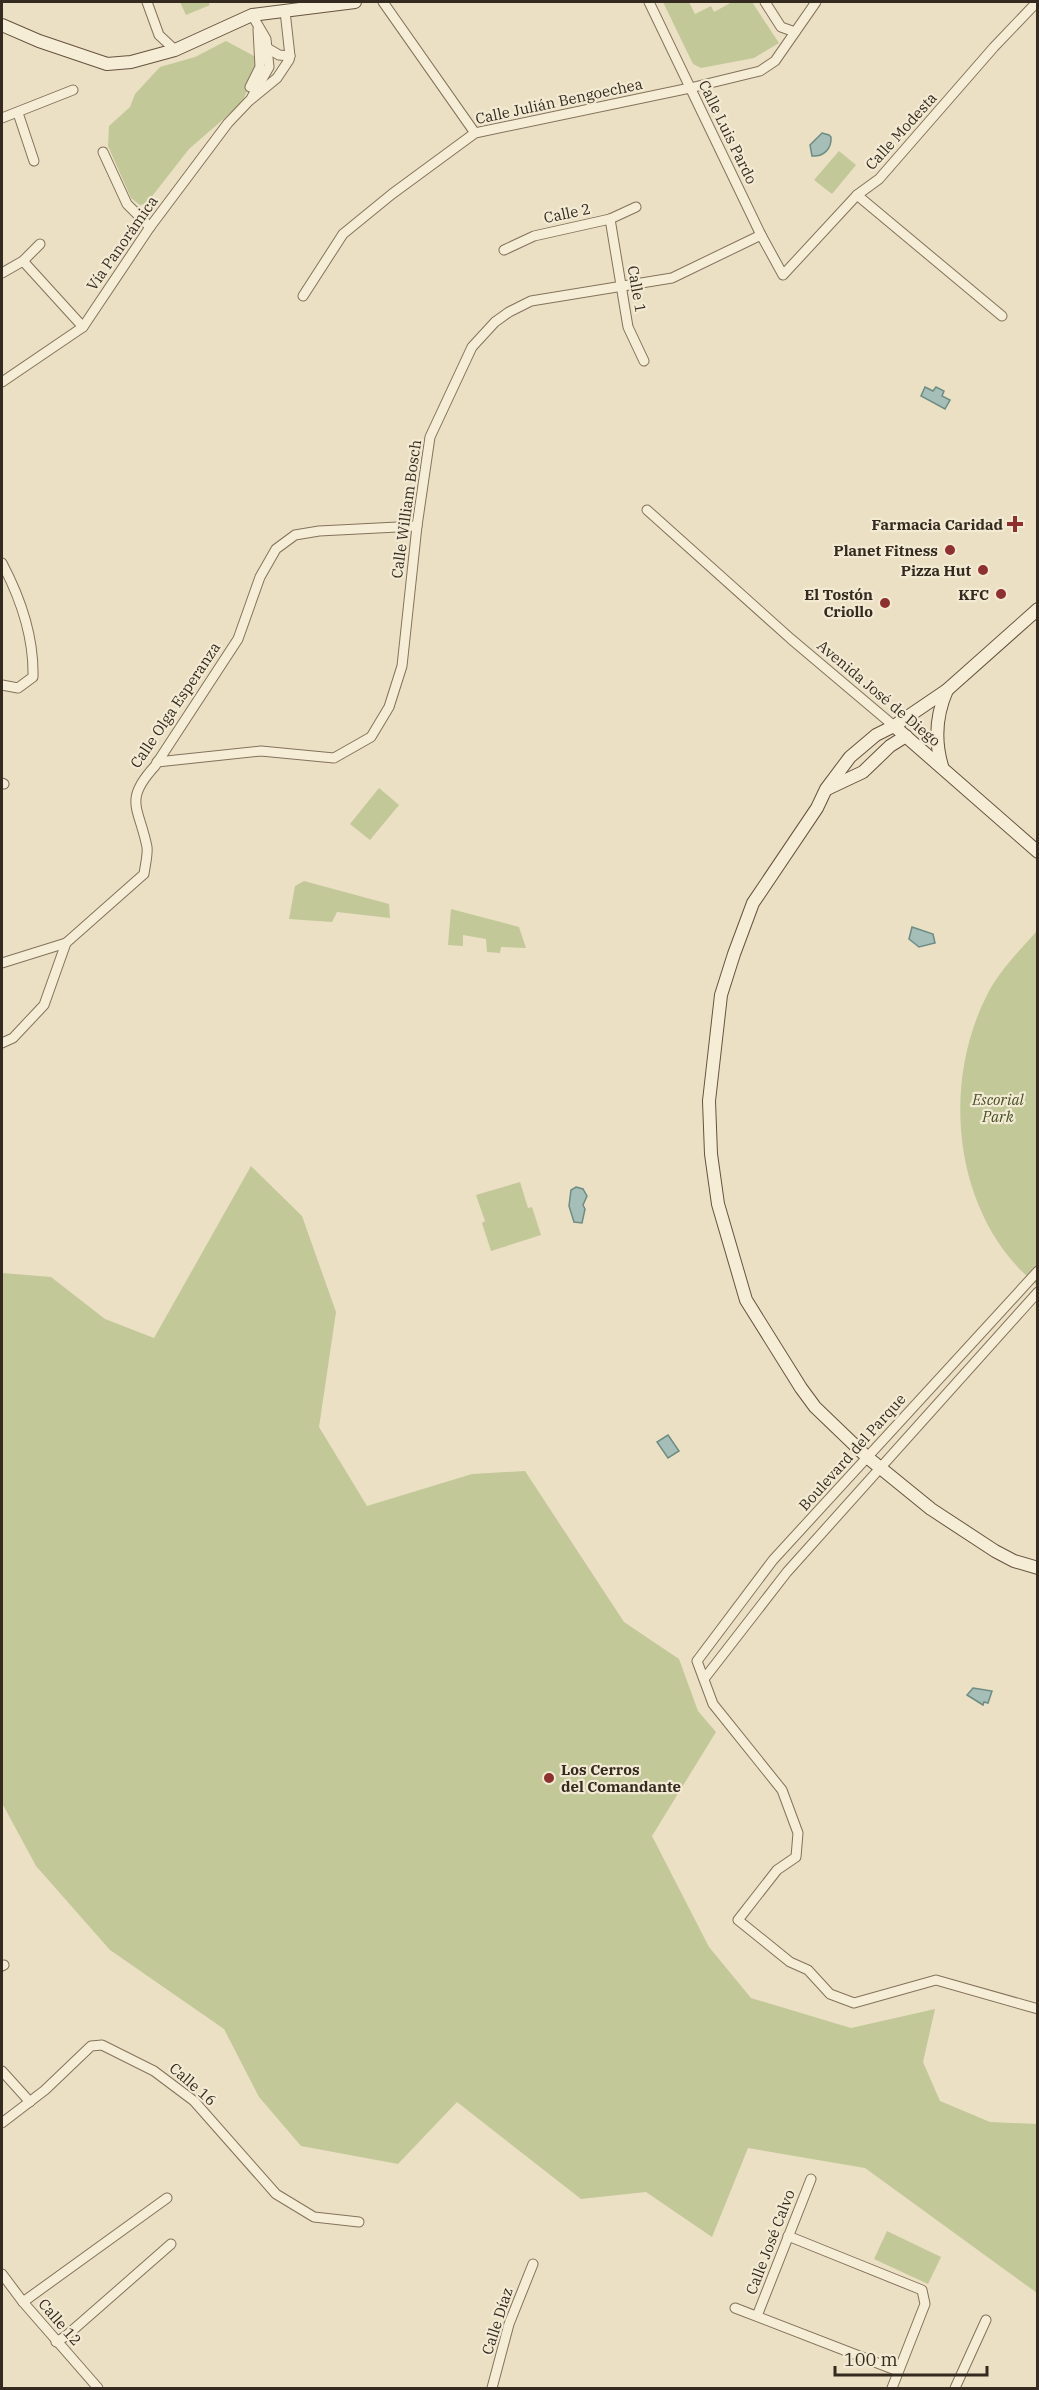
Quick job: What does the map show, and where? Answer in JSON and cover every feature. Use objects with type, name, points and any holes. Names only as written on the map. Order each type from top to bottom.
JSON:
[{"type":"street","points":[[147,2],[159,35],[176,50]]},
{"type":"street","points":[[2,25],[39,41],[107,64],[131,62],[176,50],[285,11],[355,2]]},
{"type":"street","points":[[383,2],[475,133]]},
{"type":"street","name":"Calle Luis Pardo","points":[[649,2],[760,235],[783,275]]},
{"type":"street","points":[[765,2],[782,27],[795,32]]},
{"type":"street","name":"Calle Julián Bengoechea","points":[[303,296],[343,234],[392,194],[475,133],[760,71],[776,61],[816,2]]},
{"type":"street","name":"Calle Modesta","points":[[783,275],[857,195],[879,179],[994,47],[1037,2]]},
{"type":"street","points":[[255,20],[266,39],[267,48],[279,56],[290,56],[285,11]]},
{"type":"street","name":"Vía Panorámica","points":[[249,101],[250,88],[260,67],[255,20]]},
{"type":"street","name":"Vía Panorámica","points":[[249,101],[268,68],[267,48]]},
{"type":"street","name":"Vía Panorámica","points":[[2,382],[82,327],[150,227],[228,123],[249,101],[277,78],[290,56]]},
{"type":"street","points":[[2,118],[73,90]]},
{"type":"street","points":[[18,113],[34,161]]},
{"type":"street","points":[[104,152],[127,204],[150,227]]},
{"type":"street","points":[[857,195],[1002,316]]},
{"type":"street","name":"Calle 2","points":[[504,250],[534,236],[610,219],[636,207]]},
{"type":"street","name":"Calle 1","points":[[610,219],[628,327],[644,361]]},
{"type":"street","name":"Calle William Bosch","points":[[157,762],[261,751],[334,758],[371,737],[389,707],[402,666],[417,526],[430,437],[472,347],[495,322],[531,301],[672,278],[760,235]]},
{"type":"street","points":[[2,273],[23,261],[40,244]]},
{"type":"street","points":[[23,261],[82,327]]},
{"type":"street","name":"Avenida José de Diego","points":[[647,510],[791,639],[1038,852]]},
{"type":"street","name":"Calle Olga Esperanza","points":[[2,1043],[13,1038],[45,1005],[66,943],[144,874],[147,849],[134,800],[140,782],[157,762],[238,639],[260,577],[276,549],[295,535],[311,532],[417,526]]},
{"type":"street","points":[[2,563],[15,589],[29,637],[33,664],[33,677],[18,688],[2,685]]},
{"type":"street","points":[[1038,609],[946,690],[894,726],[876,735],[850,757],[826,789],[817,808],[753,903],[721,995],[709,1101],[711,1154],[718,1204],[746,1300],[801,1388],[815,1407],[867,1457],[931,1509],[995,1551],[1014,1561],[1038,1568]]},
{"type":"street","points":[[942,767],[936,731],[940,706],[946,690]]},
{"type":"street","points":[[826,789],[862,772],[890,746],[906,736]]},
{"type":"street","points":[[2,963],[66,943]]},
{"type":"street","name":"Boulevard del Parque","points":[[704,1679],[698,1661],[773,1560],[1038,1271]]},
{"type":"street","name":"Boulevard del Parque","points":[[704,1679],[787,1572],[1038,1292]]},
{"type":"street","points":[[704,1679],[713,1704],[782,1790],[798,1833],[796,1857],[777,1870],[738,1920],[748,1930],[790,1962],[808,1970],[830,1994],[854,2003],[936,1980],[1038,2010]]},
{"type":"street","name":"Calle 16","points":[[2,2123],[45,2090],[91,2046],[102,2045],[154,2071],[194,2101],[276,2194],[314,2217],[359,2222]]},
{"type":"street","points":[[2,2071],[30,2102]]},
{"type":"street","name":"Calle José Calvo","points":[[757,2316],[811,2179]]},
{"type":"street","points":[[23,2302],[167,2198]]},
{"type":"street","points":[[789,2236],[922,2290],[925,2304],[892,2388]]},
{"type":"street","points":[[56,2342],[66,2336],[171,2244]]},
{"type":"street","name":"Calle Díaz","points":[[492,2388],[509,2324],[533,2264]]},
{"type":"street","name":"Calle 12","points":[[2,2274],[56,2342],[98,2388]]},
{"type":"street","points":[[735,2308],[898,2371]]},
{"type":"street","points":[[955,2388],[986,2320]]},
{"type":"green space","points":[[180,2],[208,2],[210,5],[186,15]]},
{"type":"green space","points":[[663,2],[689,2],[695,14],[711,6],[714,12],[732,2],[752,2],[779,43],[754,58],[701,68],[693,64]]},
{"type":"green space","points":[[226,41],[258,58],[242,103],[189,149],[146,204],[140,205],[131,198],[108,146],[109,126],[130,107],[135,94],[160,67],[195,57]]},
{"type":"green space","points":[[839,151],[856,165],[832,194],[814,180]]},
{"type":"green space","points":[[379,788],[399,805],[370,840],[350,824]]},
{"type":"green space","points":[[304,881],[389,904],[390,918],[337,912],[332,922],[289,919],[295,886]]},
{"type":"green space","points":[[451,909],[519,927],[526,948],[501,947],[500,953],[487,952],[486,939],[463,935],[463,946],[448,945]]},
{"type":"green space","name":"Escorial Park","points":[[1037,931],[1037,1285],[1009,1257],[988,1224],[972,1188],[963,1149],[960,1110],[963,1070],[972,1031],[987,995],[1003,969]]},
{"type":"green space","points":[[251,1166],[302,1216],[336,1312],[319,1427],[367,1506],[472,1474],[525,1471],[624,1622],[679,1659],[698,1711],[716,1732],[652,1836],[709,1947],[751,1998],[851,2028],[935,2009],[923,2062],[940,2101],[990,2122],[1037,2124],[1037,2293],[865,2168],[748,2148],[712,2237],[646,2192],[581,2199],[457,2102],[398,2164],[301,2146],[259,2097],[224,2029],[110,1950],[36,1866],[2,1803],[2,1273],[51,1277],[105,1319],[154,1338]]},
{"type":"green space","points":[[520,1182],[528,1208],[532,1207],[541,1235],[491,1251],[482,1223],[485,1221],[476,1195]]},
{"type":"green space","points":[[887,2231],[941,2257],[928,2284],[874,2259]]},
{"type":"water","points":[[822,133],[831,137],[830,145],[823,154],[812,156],[810,145]]},
{"type":"water","points":[[925,387],[933,391],[936,387],[944,391],[942,396],[950,400],[945,409],[921,396]]},
{"type":"water","points":[[912,927],[933,934],[935,943],[919,947],[909,939]]},
{"type":"water","points":[[576,1187],[583,1189],[587,1196],[583,1205],[585,1209],[582,1223],[574,1222],[569,1206],[571,1190]]},
{"type":"water","points":[[668,1435],[679,1451],[668,1458],[657,1442]]},
{"type":"water","points":[[973,1688],[992,1691],[988,1703],[984,1702],[983,1705],[967,1695]]},
{"type":"place","name":"Farmacia Caridad","points":[[1015,524]]},
{"type":"place","name":"Planet Fitness","points":[[950,550]]},
{"type":"place","name":"Pizza Hut","points":[[983,570]]},
{"type":"place","name":"KFC","points":[[1001,594]]},
{"type":"place","name":"El Tostón Criollo","points":[[885,603]]},
{"type":"place","name":"Los Cerros del Comandante","points":[[549,1778]]}]
